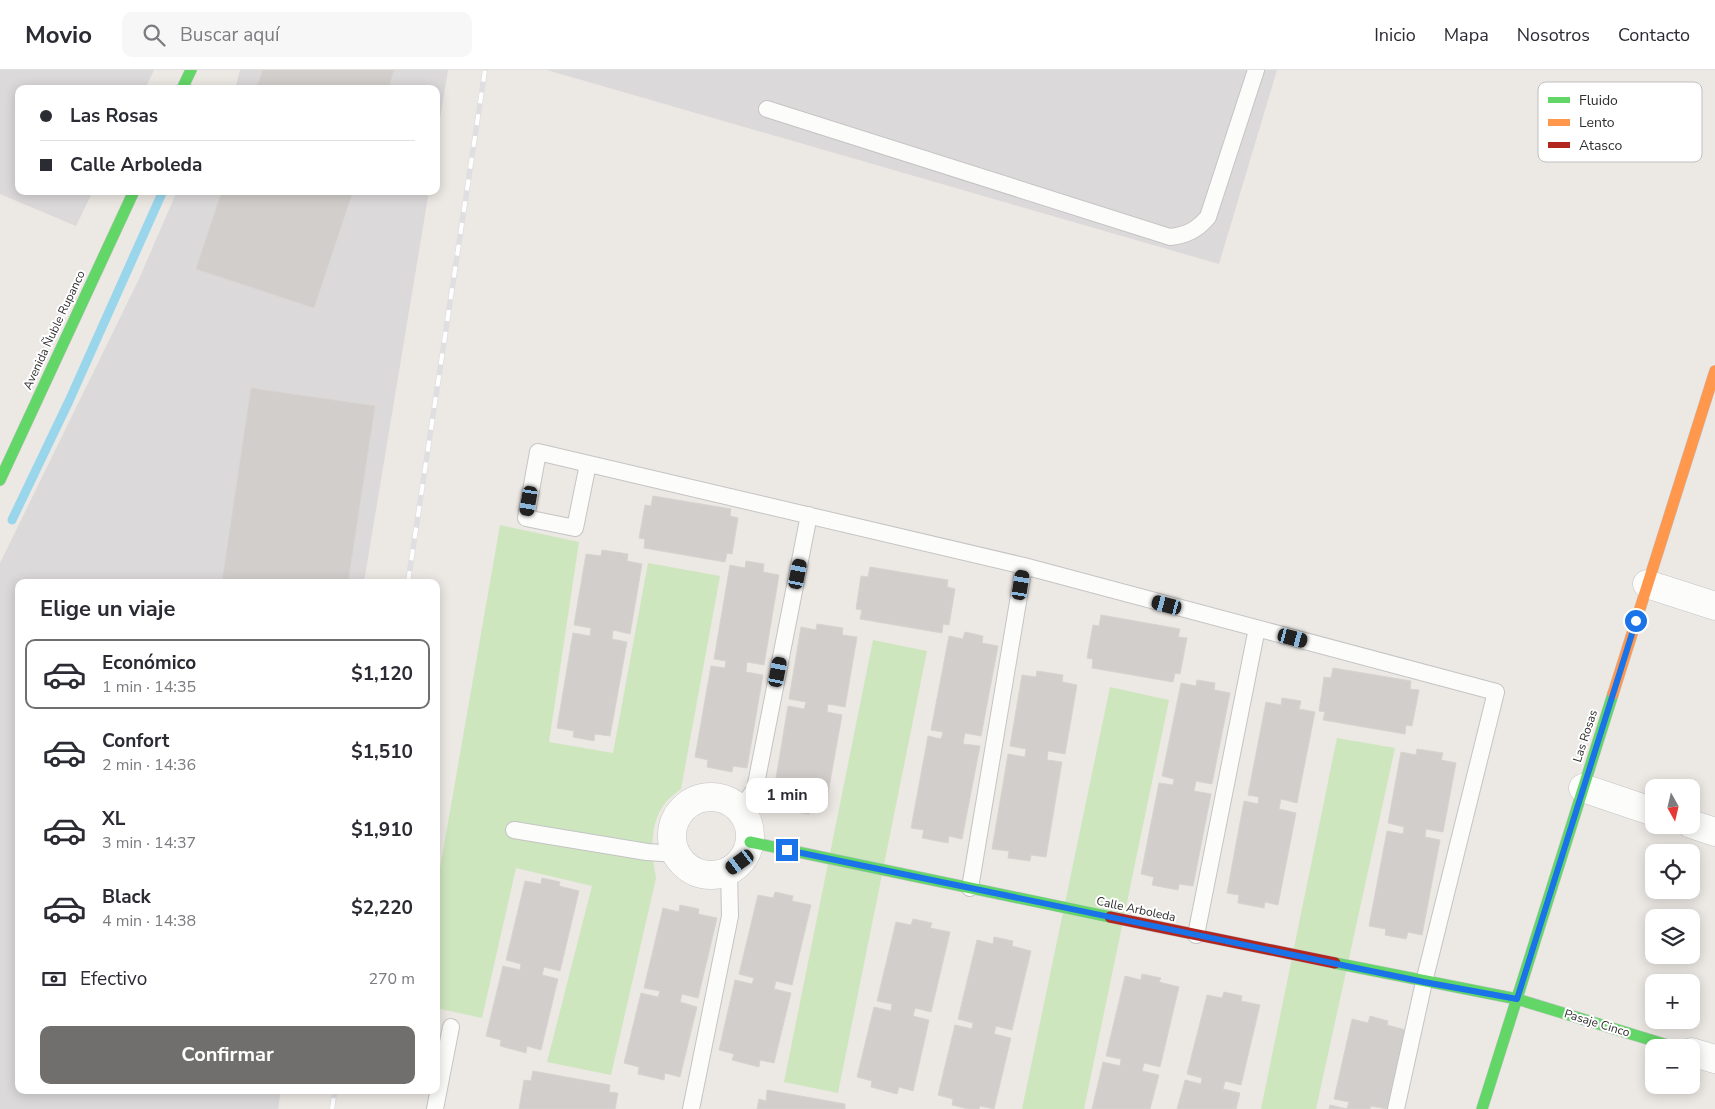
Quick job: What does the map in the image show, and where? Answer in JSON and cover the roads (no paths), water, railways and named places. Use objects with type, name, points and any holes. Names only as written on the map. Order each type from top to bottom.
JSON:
[{"type":"street","points":[[184,85],[191,70]]},
{"type":"street","name":"Avenida Ñuble Rupanco","points":[[0,480],[132,195]]},
{"type":"street","name":"Las Rosas","points":[[1482,1109],[1647,584],[1714,379]]},
{"type":"street","points":[[1647,584],[1715,606]]},
{"type":"street","points":[[1583,788],[1645,809]]},
{"type":"street","points":[[717,796],[730,801],[745,816],[750,829],[750,842],[740,862],[729,871],[716,874],[702,874],[684,864],[676,854],[672,837],[674,823],[679,813],[688,804],[701,798],[717,796]]},
{"type":"street","points":[[1700,827],[1715,832]]},
{"type":"street","name":"Calle Arboleda","points":[[750,842],[1424,982],[1517,999]]},
{"type":"street","name":"Pasaje Cinco","points":[[1517,999],[1648,1039]]},
{"type":"street","points":[[1700,1055],[1715,1059]]},
{"type":"lane","points":[[767,109],[1170,237],[1182,236],[1192,232],[1201,226],[1208,217],[1256,70]]},
{"type":"lane","points":[[588,464],[575,528],[526,518],[538,452],[1024,566],[1496,692],[1424,982],[1396,1109]]},
{"type":"lane","points":[[740,810],[755,789],[809,515]]},
{"type":"lane","points":[[970,888],[1024,566]]},
{"type":"lane","points":[[1196,935],[1256,628]]},
{"type":"lane","points":[[514,830],[647,852],[676,854]]},
{"type":"lane","points":[[691,1109],[730,916],[729,871]]},
{"type":"lane","points":[[440,1083],[451,1027]]},
{"type":"lane","points":[[435,1109],[438,1094]]},
{"type":"waterway","points":[[12,520],[69,401],[161,195]]},
{"type":"railway","points":[[408,579],[485,70]]},
{"type":"railway","points":[[332,1109],[334,1094]]}]
